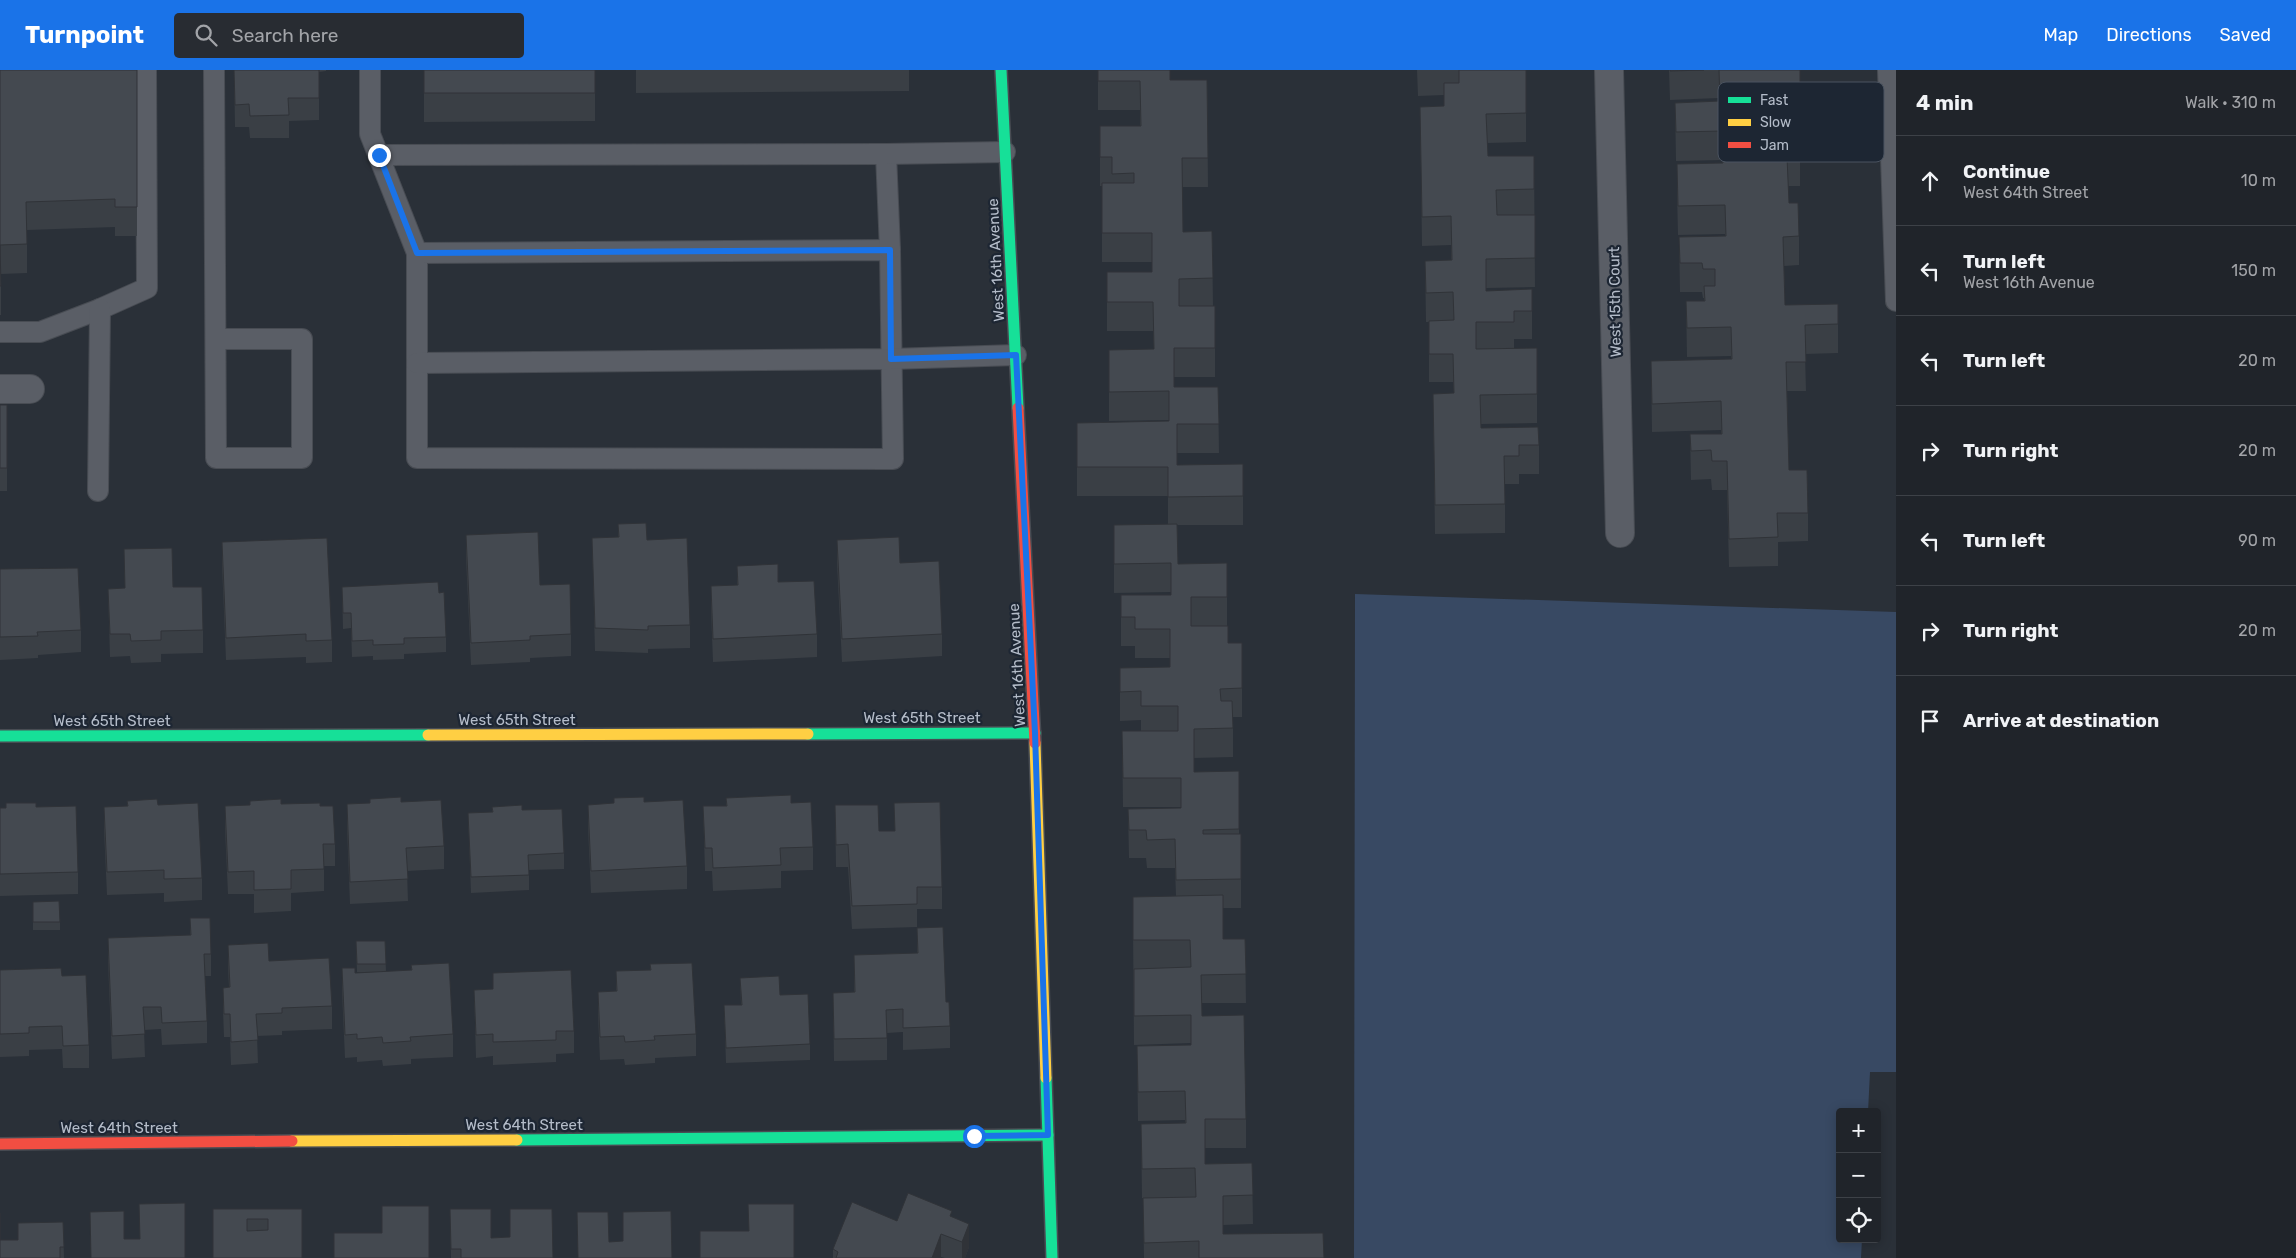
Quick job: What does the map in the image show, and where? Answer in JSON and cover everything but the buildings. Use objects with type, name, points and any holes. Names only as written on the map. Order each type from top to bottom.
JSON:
[{"type":"street","name":"West 16th Avenue","points":[[1001,70],[1035,733],[1052,1258]]},
{"type":"street","name":"West 15th Court","points":[[1609,70],[1620,533]]},
{"type":"street","points":[[0,389],[30,389]]},
{"type":"street","name":"West 65th Street","points":[[0,736],[1035,733]]},
{"type":"street","name":"West 64th Street","points":[[0,1144],[1048,1135]]},
{"type":"lane","points":[[0,332],[40,332],[100,309],[147,288],[146,70]]},
{"type":"lane","points":[[214,70],[216,458],[302,458],[302,339],[216,339]]},
{"type":"lane","points":[[370,70],[370,134],[417,253],[417,458],[893,459],[890,250],[886,154]]},
{"type":"lane","points":[[1888,70],[1896,300]]},
{"type":"lane","points":[[379,155],[1005,152]]},
{"type":"lane","points":[[417,253],[890,250]]},
{"type":"lane","points":[[98,491],[100,309]]},
{"type":"lane","points":[[417,363],[891,359],[1016,355]]},
{"type":"water","points":[[1355,594],[1896,612],[1896,1072],[1870,1072],[1868,1108],[1836,1108],[1836,1243],[1862,1243],[1861,1258],[1354,1258]]},
{"type":"traffic: fast","points":[[1001,70],[1018,408]]},
{"type":"traffic: fast","points":[[808,734],[1035,733]]},
{"type":"traffic: fast","points":[[0,736],[428,735]]},
{"type":"traffic: fast","points":[[1046,1078],[1052,1258]]},
{"type":"traffic: fast","points":[[517,1140],[1048,1135]]},
{"type":"traffic: slow","points":[[428,735],[808,734]]},
{"type":"traffic: slow","points":[[1035,743],[1046,1078]]},
{"type":"traffic: slow","points":[[292,1141],[517,1140]]},
{"type":"traffic: jam","points":[[1018,408],[1035,743]]},
{"type":"traffic: jam","points":[[0,1144],[292,1141]]},
{"type":"route","points":[[379,155],[417,253],[890,250],[891,359],[1016,355],[1035,733],[1048,1135],[974,1136]]}]
